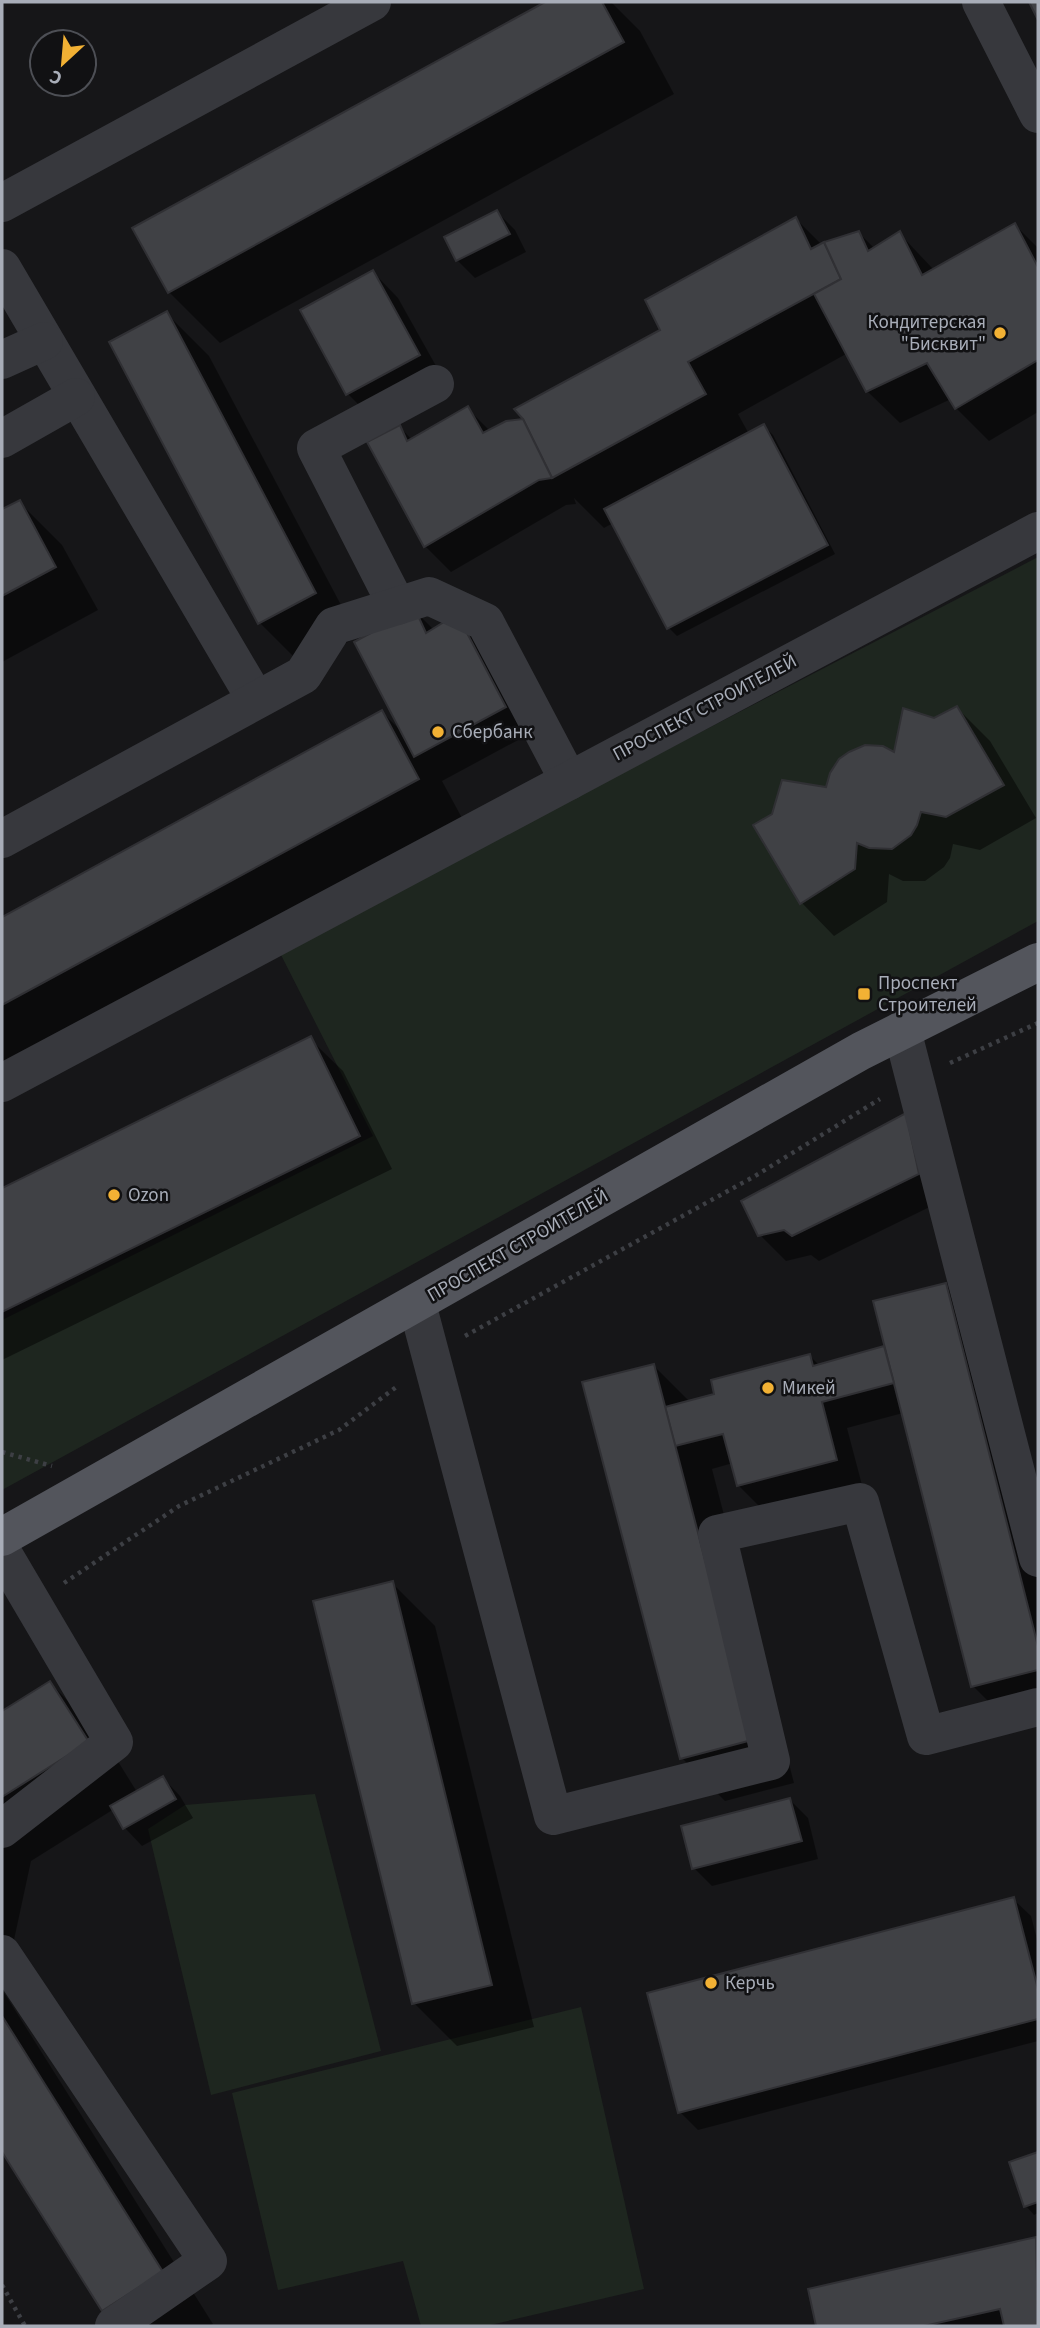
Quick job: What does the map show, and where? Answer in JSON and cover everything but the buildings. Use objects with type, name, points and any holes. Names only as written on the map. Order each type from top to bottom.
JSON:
[{"type":"main road","name":"ПРОСПЕКТ СТРОИТЕЛЕЙ","points":[[2,1537],[861,1051],[1038,962]]},
{"type":"street","points":[[2,203],[372,2]]},
{"type":"street","points":[[981,2],[1038,114]]},
{"type":"street","points":[[2,268],[256,700]]},
{"type":"street","points":[[2,360],[44,341]]},
{"type":"street","points":[[397,606],[316,448],[435,384]]},
{"type":"street","points":[[2,439],[76,397]]},
{"type":"street","name":"ПРОСПЕКТ СТРОИТЕЛЕЙ","points":[[2,1083],[1038,531]]},
{"type":"street","points":[[2,839],[303,675],[334,626],[429,596],[485,622],[569,781]]},
{"type":"street","points":[[902,1030],[1038,1558]]},
{"type":"street","points":[[417,1304],[553,1816],[771,1761],[717,1534],[860,1502],[926,1735],[1038,1707]]},
{"type":"street","points":[[2,1552],[114,1742],[2,1829]]},
{"type":"street","points":[[2,1954],[208,2261],[114,2326]]},
{"type":"path","points":[[33,1604],[179,1506],[339,1430],[465,1337],[755,1176],[915,1078],[1038,1023]]},
{"type":"path","points":[[2,1452],[53,1466]]},
{"type":"path","points":[[2,2285],[24,2326]]},
{"type":"shaded area","points":[[1038,557],[1038,921],[2,1490],[2,1320],[373,1136],[279,951]]},
{"type":"shaded area","points":[[315,1794],[381,2051],[211,2095],[148,1829],[185,1805]]},
{"type":"shaded area","points":[[581,2007],[644,2289],[486,2326],[421,2326],[403,2261],[278,2290],[232,2093]]},
{"type":"place","name":"Кондитерская \"Бисквит\"","points":[[1000,333]]},
{"type":"place","name":"Сбербанк","points":[[438,732]]},
{"type":"place","name":"Проспект Строителей","points":[[864,994]]},
{"type":"place","name":"Ozon","points":[[114,1195]]},
{"type":"place","name":"Микей","points":[[768,1388]]},
{"type":"place","name":"Керчь","points":[[711,1983]]}]
